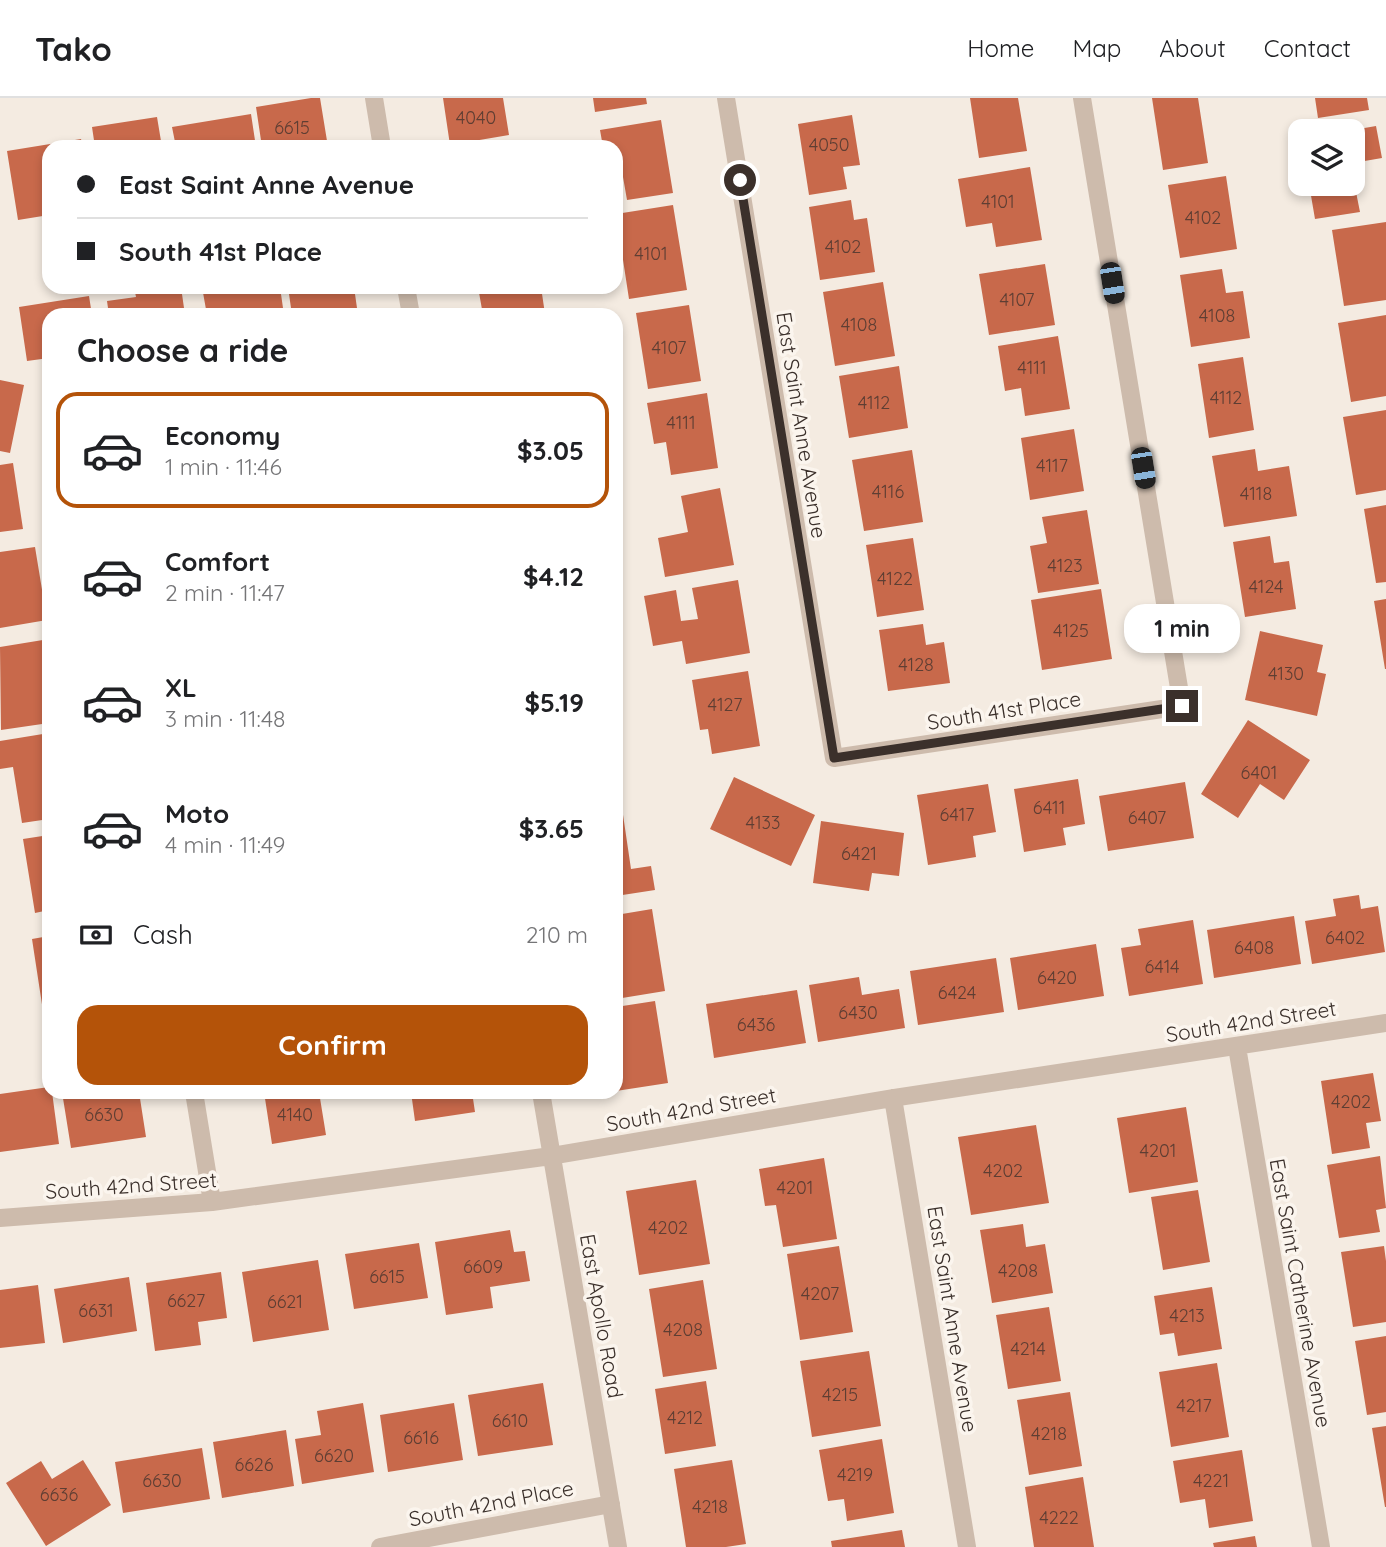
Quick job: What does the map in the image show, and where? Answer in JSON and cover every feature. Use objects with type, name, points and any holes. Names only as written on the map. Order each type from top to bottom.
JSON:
[{"type":"street","points":[[374,98],[381,140]]},
{"type":"street","name":"East Saint Anne Avenue","points":[[726,98],[834,758]]},
{"type":"street","name":"South 41st Place","points":[[834,758],[1182,706],[1082,98]]},
{"type":"street","name":"South 42nd Street","points":[[0,1218],[212,1202],[551,1156],[893,1098],[1386,1023]]},
{"type":"street","name":"East Saint Catherine Avenue","points":[[1237,1047],[1321,1547]]},
{"type":"street","name":"East Saint Anne Avenue","points":[[893,1098],[967,1547]]},
{"type":"street","points":[[195,1099],[212,1202]]},
{"type":"street","name":"East Apollo Road","points":[[542,1099],[618,1547]]},
{"type":"street","name":"South 42nd Place","points":[[380,1547],[611,1504]]},
{"type":"building","points":[[320,98],[327,140],[261,140],[256,107]]},
{"type":"building","points":[[443,98],[503,98],[509,135],[480,140],[449,140]]},
{"type":"building","points":[[593,98],[646,98],[647,104],[595,112]]},
{"type":"building","points":[[970,98],[1018,98],[1027,151],[979,158]]},
{"type":"building","points":[[1152,98],[1198,98],[1208,163],[1163,170]]},
{"type":"building","points":[[1315,98],[1367,98],[1369,110],[1318,118]]},
{"type":"building","points":[[251,114],[255,140],[175,140],[172,127]]},
{"type":"building","points":[[852,115],[860,165],[843,167],[847,189],[809,195],[798,124]]},
{"type":"building","points":[[157,117],[161,140],[94,140],[92,127]]},
{"type":"building","points":[[661,120],[673,193],[627,200],[623,177],[623,140],[602,140],[600,130]]},
{"type":"building","points":[[1376,126],[1382,158],[1365,161],[1365,128]]},
{"type":"building","points":[[42,145],[42,216],[18,220],[7,151]]},
{"type":"building","points":[[1030,167],[1042,240],[996,247],[992,223],[966,227],[958,179]]},
{"type":"building","points":[[1226,176],[1237,249],[1180,258],[1168,185]]},
{"type":"building","points":[[1311,196],[1357,196],[1360,212],[1315,219]]},
{"type":"building","points":[[851,200],[854,220],[867,218],[875,272],[820,280],[809,207]]},
{"type":"building","points":[[673,205],[687,290],[629,299],[623,260],[623,213]]},
{"type":"building","points":[[1386,222],[1386,300],[1344,306],[1332,230]]},
{"type":"building","points":[[1045,264],[1055,325],[989,335],[979,274]]},
{"type":"building","points":[[1222,269],[1226,293],[1243,291],[1250,338],[1191,347],[1180,275]]},
{"type":"building","points":[[883,282],[895,356],[835,366],[823,292]]},
{"type":"building","points":[[135,294],[182,294],[184,308],[108,308],[107,301],[136,297]]},
{"type":"building","points":[[203,294],[281,294],[283,308],[206,308]]},
{"type":"building","points":[[289,294],[355,294],[357,308],[291,308]]},
{"type":"building","points":[[479,294],[542,294],[544,308],[482,308]]},
{"type":"building","points":[[89,296],[91,308],[42,308],[42,359],[27,361],[19,307]]},
{"type":"building","points":[[689,305],[701,381],[648,389],[636,313]]},
{"type":"building","points":[[1386,315],[1386,396],[1351,402],[1338,323]]},
{"type":"building","points":[[1058,336],[1070,409],[1025,416],[1021,388],[1005,391],[998,346]]},
{"type":"building","points":[[1243,357],[1254,430],[1209,438],[1198,364]]},
{"type":"building","points":[[899,366],[908,428],[849,438],[839,376]]},
{"type":"building","points":[[0,380],[24,385],[10,453],[0,451]]},
{"type":"building","points":[[707,393],[718,468],[671,475],[666,442],[654,444],[647,403]]},
{"type":"building","points":[[1386,410],[1386,490],[1356,495],[1343,417]]},
{"type":"building","points":[[1074,429],[1084,491],[1030,500],[1021,438]]},
{"type":"building","points":[[1255,449],[1258,471],[1289,466],[1297,516],[1224,527],[1212,456]]},
{"type":"building","points":[[912,450],[923,522],[864,531],[852,460]]},
{"type":"building","points":[[13,463],[23,529],[0,532],[0,465]]},
{"type":"building","points":[[720,488],[734,565],[665,577],[658,538],[688,532],[681,496]]},
{"type":"building","points":[[1386,505],[1386,582],[1376,583],[1364,509]]},
{"type":"building","points":[[1087,510],[1099,584],[1038,593],[1030,546],[1047,543],[1042,517]]},
{"type":"building","points":[[1270,536],[1274,563],[1289,561],[1296,609],[1245,617],[1233,542]]},
{"type":"building","points":[[913,538],[924,610],[877,617],[866,545]]},
{"type":"building","points":[[35,547],[42,590],[42,621],[0,628],[0,552]]},
{"type":"building","points":[[738,580],[750,653],[686,664],[682,641],[653,646],[644,596],[676,590],[681,621],[698,619],[692,588]]},
{"type":"building","points":[[1101,589],[1112,659],[1042,670],[1031,600]]},
{"type":"building","points":[[1386,599],[1386,669],[1385,669],[1374,601]]},
{"type":"building","points":[[923,624],[926,645],[944,642],[950,683],[888,691],[879,630]]},
{"type":"building","points":[[1260,631],[1323,645],[1317,672],[1326,674],[1317,716],[1245,700]]},
{"type":"building","points":[[42,640],[42,724],[1,730],[0,647]]},
{"type":"building","points":[[748,671],[760,746],[712,754],[708,729],[700,730],[692,680]]},
{"type":"building","points":[[1248,720],[1310,760],[1284,800],[1260,784],[1238,818],[1201,794]]},
{"type":"building","points":[[42,734],[42,820],[22,823],[13,767],[0,769],[0,741]]},
{"type":"building","points":[[734,777],[815,815],[791,866],[710,829]]},
{"type":"building","points":[[1078,779],[1085,824],[1063,828],[1066,845],[1024,852],[1014,789]]},
{"type":"building","points":[[1185,782],[1194,838],[1108,851],[1099,796]]},
{"type":"building","points":[[988,784],[996,832],[973,836],[976,857],[928,865],[917,795]]},
{"type":"building","points":[[623,815],[631,869],[651,866],[655,890],[623,895]]},
{"type":"building","points":[[821,821],[904,833],[899,876],[872,873],[869,891],[813,883]]},
{"type":"building","points":[[42,836],[42,912],[35,913],[23,839]]},
{"type":"building","points":[[1359,895],[1361,909],[1378,906],[1385,952],[1312,964],[1305,921],[1336,916],[1333,899]]},
{"type":"building","points":[[652,909],[665,991],[623,998],[623,914]]},
{"type":"building","points":[[1294,916],[1301,964],[1214,978],[1207,930]]},
{"type":"building","points":[[1193,920],[1203,984],[1129,996],[1121,948],[1141,945],[1138,929]]},
{"type":"building","points":[[42,937],[42,1004],[32,939]]},
{"type":"building","points":[[1096,944],[1104,996],[1018,1010],[1010,958]]},
{"type":"building","points":[[996,958],[1004,1012],[918,1025],[910,971]]},
{"type":"building","points":[[859,977],[862,995],[899,989],[905,1028],[818,1042],[809,985]]},
{"type":"building","points":[[797,990],[806,1043],[714,1058],[706,1004]]},
{"type":"building","points":[[655,1001],[668,1083],[623,1090],[623,1006]]},
{"type":"building","points":[[1373,1073],[1381,1121],[1366,1123],[1370,1148],[1332,1154],[1321,1081]]},
{"type":"building","points":[[42,1088],[42,1099],[53,1099],[59,1144],[0,1152],[0,1094]]},
{"type":"building","points":[[63,1099],[140,1099],[146,1137],[71,1148]]},
{"type":"building","points":[[265,1099],[320,1099],[326,1135],[272,1144]]},
{"type":"building","points":[[412,1099],[473,1099],[475,1112],[415,1121]]},
{"type":"building","points":[[1186,1107],[1198,1182],[1129,1193],[1117,1118]]},
{"type":"building","points":[[1036,1125],[1049,1203],[971,1215],[958,1137]]},
{"type":"building","points":[[1380,1156],[1386,1208],[1376,1210],[1380,1232],[1339,1238],[1327,1165]]},
{"type":"building","points":[[824,1158],[837,1239],[783,1247],[776,1205],[765,1206],[759,1169]]},
{"type":"building","points":[[696,1180],[710,1264],[639,1275],[626,1191]]},
{"type":"building","points":[[1198,1190],[1210,1262],[1163,1270],[1151,1197]]},
{"type":"building","points":[[1023,1224],[1026,1247],[1045,1244],[1053,1293],[992,1303],[980,1230]]},
{"type":"building","points":[[510,1230],[514,1252],[525,1251],[530,1281],[490,1287],[493,1308],[446,1315],[435,1242]]},
{"type":"building","points":[[419,1243],[428,1298],[354,1309],[345,1254]]},
{"type":"building","points":[[839,1246],[853,1332],[800,1340],[787,1254]]},
{"type":"building","points":[[1384,1246],[1386,1322],[1353,1327],[1341,1252]]},
{"type":"building","points":[[318,1260],[329,1330],[253,1342],[242,1272]]},
{"type":"building","points":[[221,1272],[227,1318],[198,1322],[201,1345],[155,1351],[146,1283]]},
{"type":"building","points":[[129,1277],[137,1331],[63,1343],[54,1289]]},
{"type":"building","points":[[703,1280],[717,1369],[663,1377],[649,1289]]},
{"type":"building","points":[[38,1285],[45,1343],[0,1348],[0,1290]]},
{"type":"building","points":[[1212,1287],[1222,1349],[1178,1356],[1174,1333],[1160,1335],[1154,1296]]},
{"type":"building","points":[[1049,1307],[1061,1381],[1008,1389],[996,1315]]},
{"type":"building","points":[[1386,1336],[1386,1412],[1367,1415],[1355,1341]]},
{"type":"building","points":[[869,1351],[881,1426],[812,1437],[800,1361]]},
{"type":"building","points":[[1217,1363],[1229,1437],[1171,1447],[1159,1372]]},
{"type":"building","points":[[706,1381],[716,1446],[665,1454],[655,1389]]},
{"type":"building","points":[[543,1383],[553,1445],[478,1456],[468,1395]]},
{"type":"building","points":[[1070,1392],[1082,1466],[1029,1475],[1017,1400]]},
{"type":"building","points":[[363,1403],[374,1472],[302,1484],[295,1439],[321,1435],[317,1411]]},
{"type":"building","points":[[454,1403],[463,1460],[388,1472],[380,1415]]},
{"type":"building","points":[[1386,1426],[1386,1507],[1385,1507],[1372,1428]]},
{"type":"building","points":[[286,1430],[294,1486],[222,1498],[213,1442]]},
{"type":"building","points":[[882,1439],[894,1513],[847,1521],[844,1499],[828,1501],[819,1450]]},
{"type":"building","points":[[202,1448],[210,1499],[123,1513],[115,1462]]},
{"type":"building","points":[[1242,1450],[1253,1521],[1209,1528],[1205,1499],[1180,1503],[1173,1461]]},
{"type":"building","points":[[83,1460],[111,1505],[46,1546],[6,1483],[41,1461],[52,1479]]},
{"type":"building","points":[[732,1460],[746,1544],[686,1547],[674,1469]]},
{"type":"building","points":[[1083,1477],[1094,1547],[1034,1547],[1025,1487]]},
{"type":"building","points":[[902,1530],[905,1547],[832,1547],[831,1541]]},
{"type":"building","points":[[1255,1536],[1257,1547],[1214,1547],[1213,1543]]},
{"type":"route","points":[[740,180],[834,758],[1182,706]]}]
